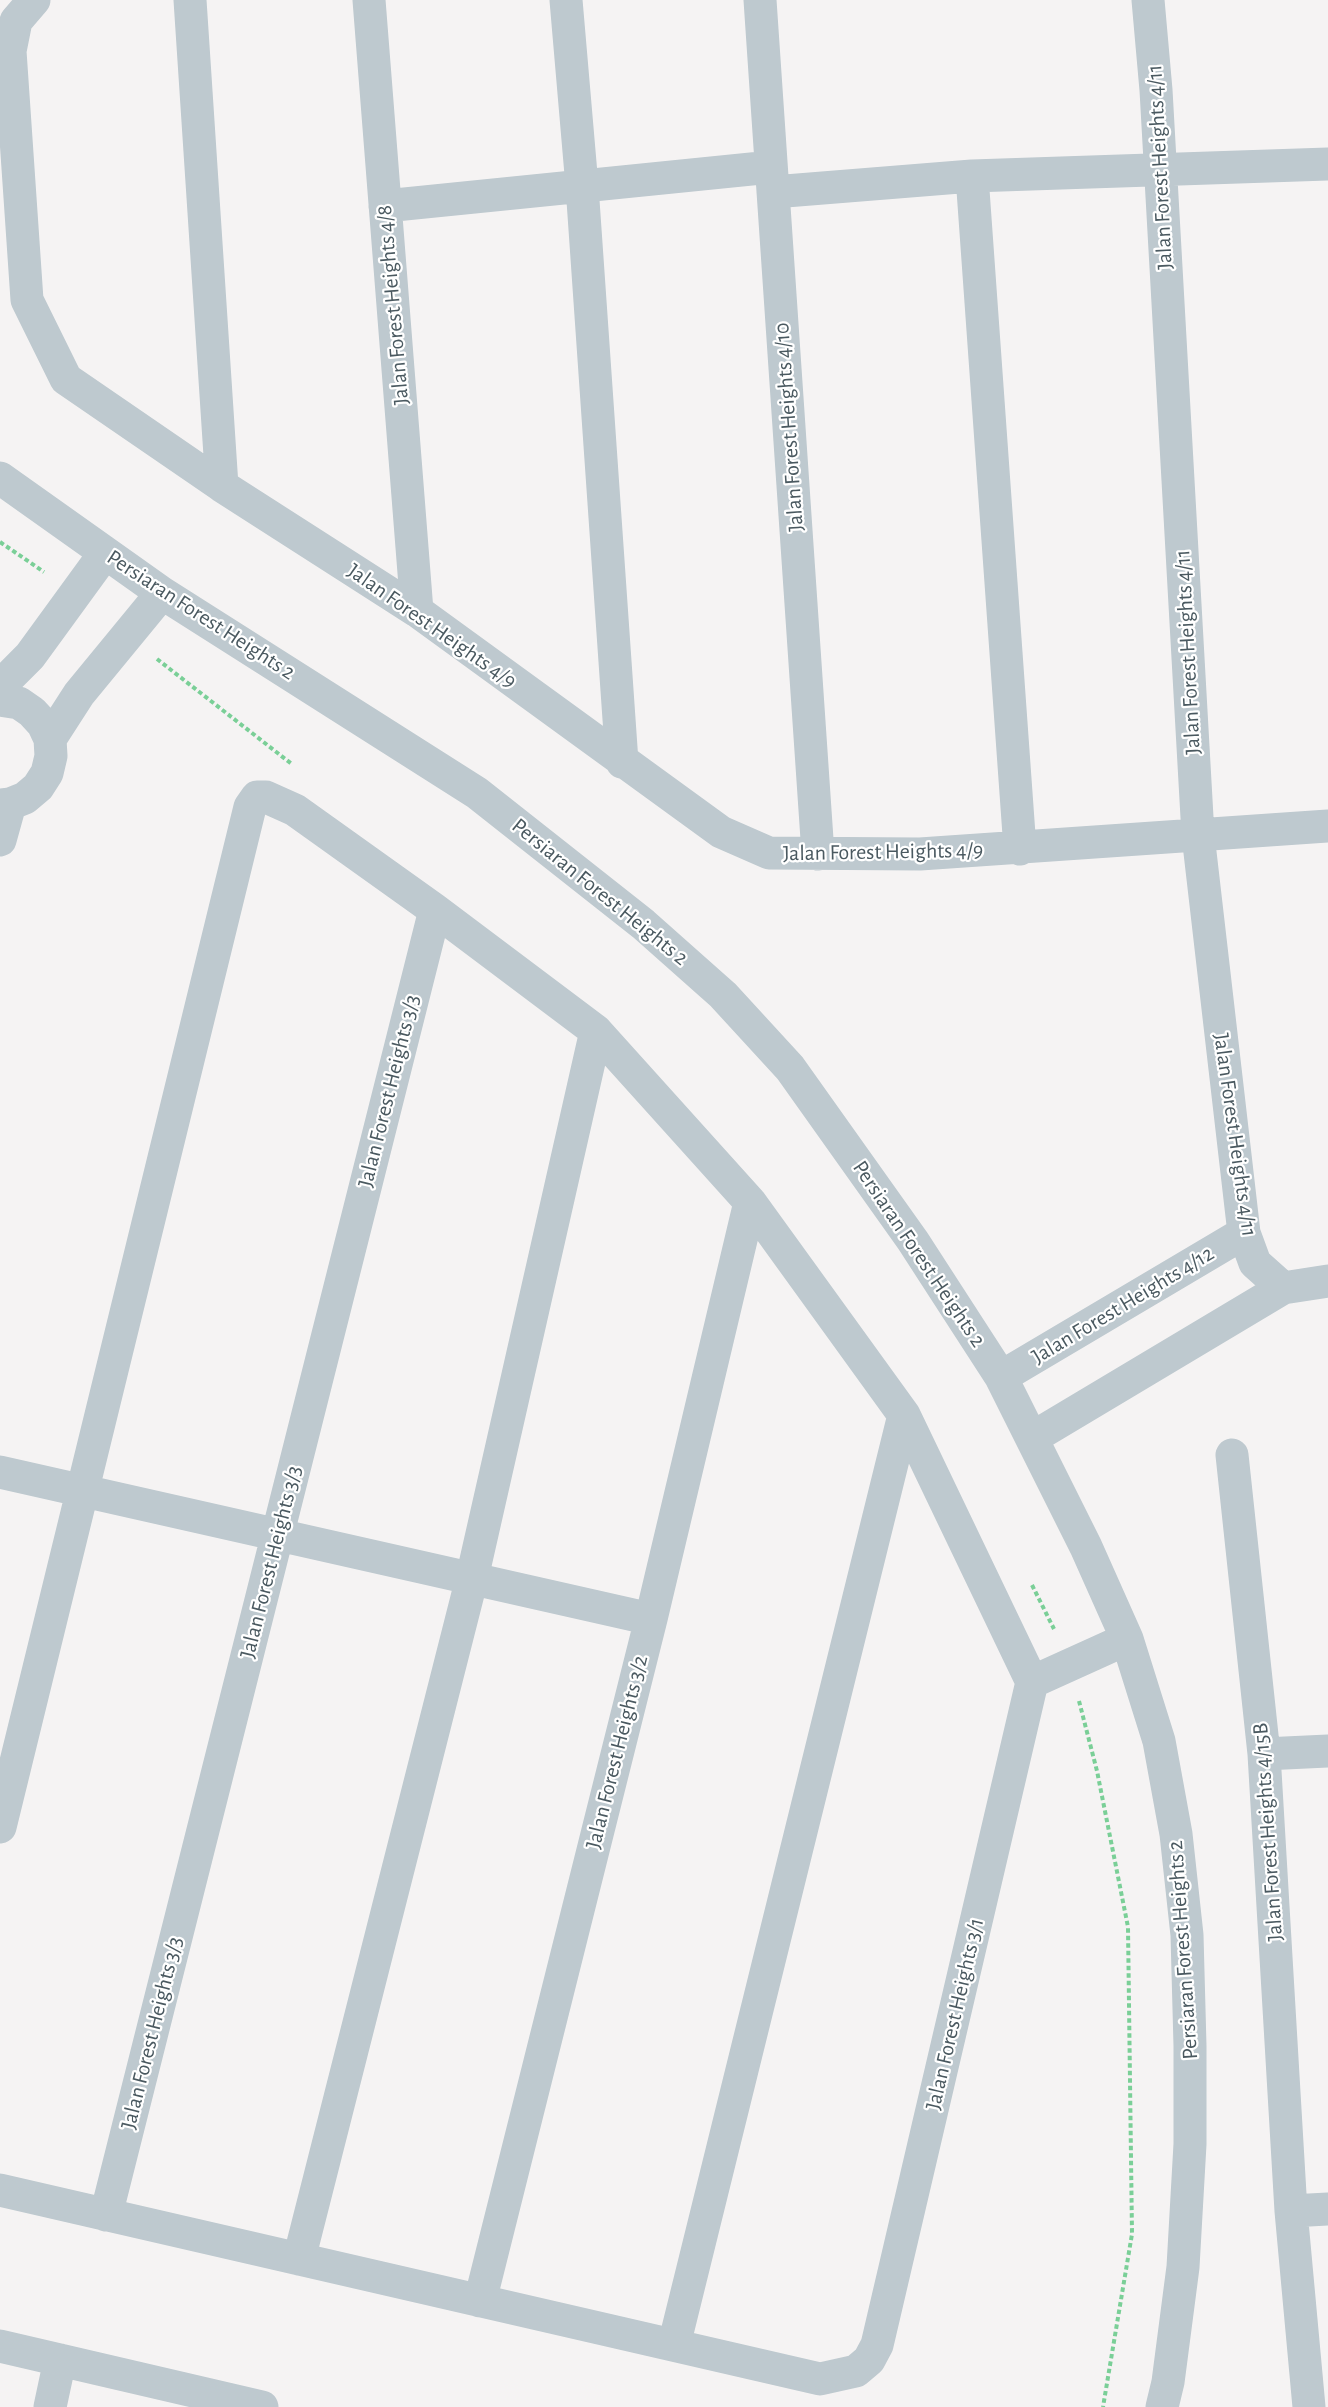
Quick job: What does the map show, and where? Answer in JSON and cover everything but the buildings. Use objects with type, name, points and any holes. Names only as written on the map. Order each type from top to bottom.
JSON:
[{"type":"street","name":"Jalan Forest Heights 4/9","points":[[34,0],[16,21],[10,51],[27,300],[66,380],[222,486],[417,611],[721,832],[769,853],[920,854],[1020,849],[1328,826]]},
{"type":"street","points":[[190,0],[222,486]]},
{"type":"street","name":"Jalan Forest Heights 4/8","points":[[369,0],[417,611]]},
{"type":"street","points":[[566,0],[582,186],[622,762]]},
{"type":"street","name":"Jalan Forest Heights 4/10","points":[[760,0],[818,854]]},
{"type":"street","name":"Jalan Forest Heights 4/11","points":[[1148,0],[1156,90],[1198,835],[1244,1233],[1255,1263],[1283,1288]]},
{"type":"street","points":[[385,206],[582,186],[1328,164]]},
{"type":"street","points":[[972,176],[1020,849]]},
{"type":"street","name":"Persiaran Forest Heights 2","points":[[0,478],[162,592],[477,793],[643,924],[723,995],[790,1068],[913,1241],[1001,1377],[1086,1547],[1127,1639],[1159,1741],[1176,1834],[1186,1935],[1190,2046],[1190,2144],[1183,2268],[1168,2382],[1162,2407]]},
{"type":"street","points":[[0,686],[30,656],[105,553]]},
{"type":"street","points":[[50,739],[79,694],[162,592]]},
{"type":"street","points":[[0,700],[19,703],[43,724],[50,739],[51,756],[47,773],[38,787],[25,798],[5,804],[0,840]]},
{"type":"street","points":[[0,1827],[250,807],[257,797],[266,797],[295,810],[435,910],[596,1031],[750,1202],[904,1414],[1032,1682],[1127,1639]]},
{"type":"street","name":"Jalan Forest Heights 3/3","points":[[106,2214],[435,910]]},
{"type":"street","points":[[299,2259],[472,1578],[596,1031]]},
{"type":"street","name":"Jalan Forest Heights 3/2","points":[[480,2301],[651,1619],[750,1202]]},
{"type":"street","name":"Jalan Forest Heights 4/12","points":[[1001,1377],[1147,1293],[1244,1233]]},
{"type":"street","points":[[1032,1438],[1283,1288],[1328,1281]]},
{"type":"street","points":[[0,2190],[674,2345],[904,1414]]},
{"type":"street","name":"Jalan Forest Heights 4/15B","points":[[1232,1455],[1264,1754],[1291,2211],[1309,2407]]},
{"type":"street","points":[[0,1472],[651,1619]]},
{"type":"street","name":"Jalan Forest Heights 3/1","points":[[674,2345],[820,2379],[856,2371],[869,2360],[877,2345],[1032,1682]]},
{"type":"street","points":[[1264,1754],[1328,1751]]},
{"type":"street","points":[[1291,2211],[1328,2209]]},
{"type":"street","points":[[0,2346],[262,2407]]},
{"type":"street","points":[[50,2407],[60,2360]]},
{"type":"path","points":[[0,542],[74,595]]},
{"type":"path","points":[[127,636],[302,771]]},
{"type":"path","points":[[1028,1577],[1069,1665],[1097,1771],[1128,1928],[1132,2234],[1103,2407]]}]
